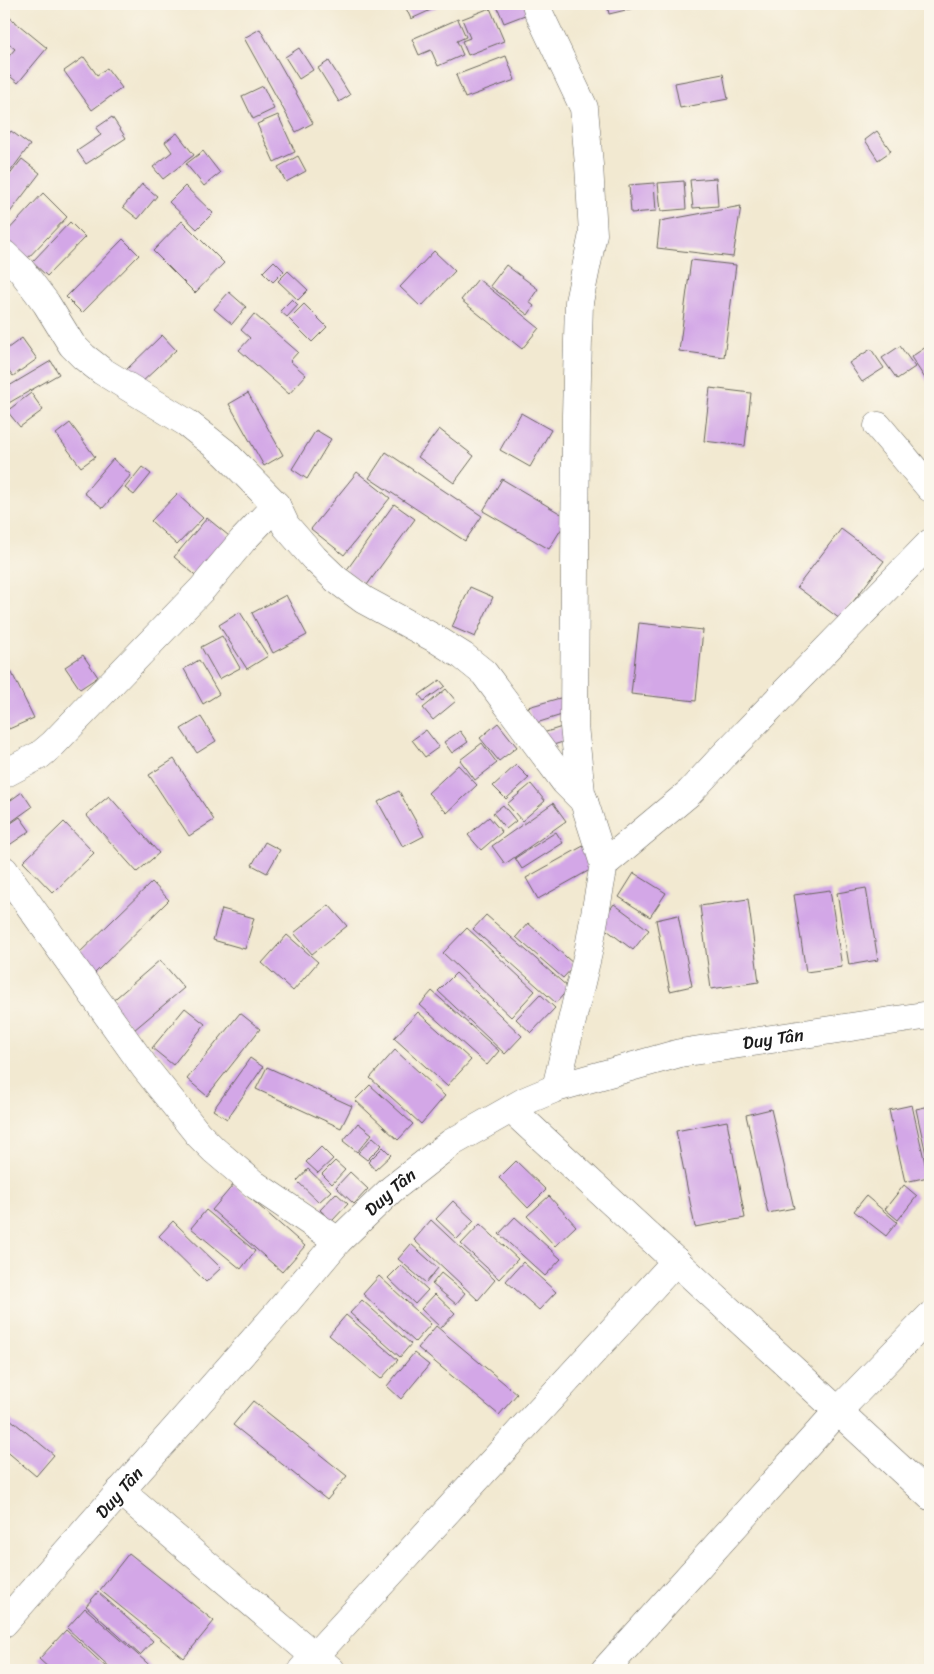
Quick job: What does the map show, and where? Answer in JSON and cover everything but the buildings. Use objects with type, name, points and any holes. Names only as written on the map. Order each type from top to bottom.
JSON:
[{"type":"street","points":[[536,4],[584,108],[590,165],[593,234],[579,302],[576,424],[574,726],[580,784],[604,864],[588,953],[556,1088]]},
{"type":"street","points":[[4,254],[21,270],[46,303],[72,345],[84,357],[102,371],[195,429],[225,453],[276,505],[286,526],[314,558],[337,580],[364,600],[436,639],[462,656],[484,674],[565,782],[584,801]]},
{"type":"street","points":[[878,426],[930,488]]},
{"type":"street","points":[[4,774],[40,754],[53,744],[202,589],[243,540],[276,505]]},
{"type":"street","points":[[604,864],[689,793],[930,543]]},
{"type":"street","points":[[4,870],[146,1069],[198,1134],[254,1184],[338,1241]]},
{"type":"street","name":"Duy Tân","points":[[4,1623],[275,1316],[338,1241],[392,1189],[451,1143],[525,1101],[556,1088],[680,1053],[930,1015]]},
{"type":"street","points":[[511,1109],[930,1496]]},
{"type":"street","points":[[120,1491],[316,1666],[676,1261]]},
{"type":"street","points":[[605,1670],[838,1411],[930,1316]]}]
